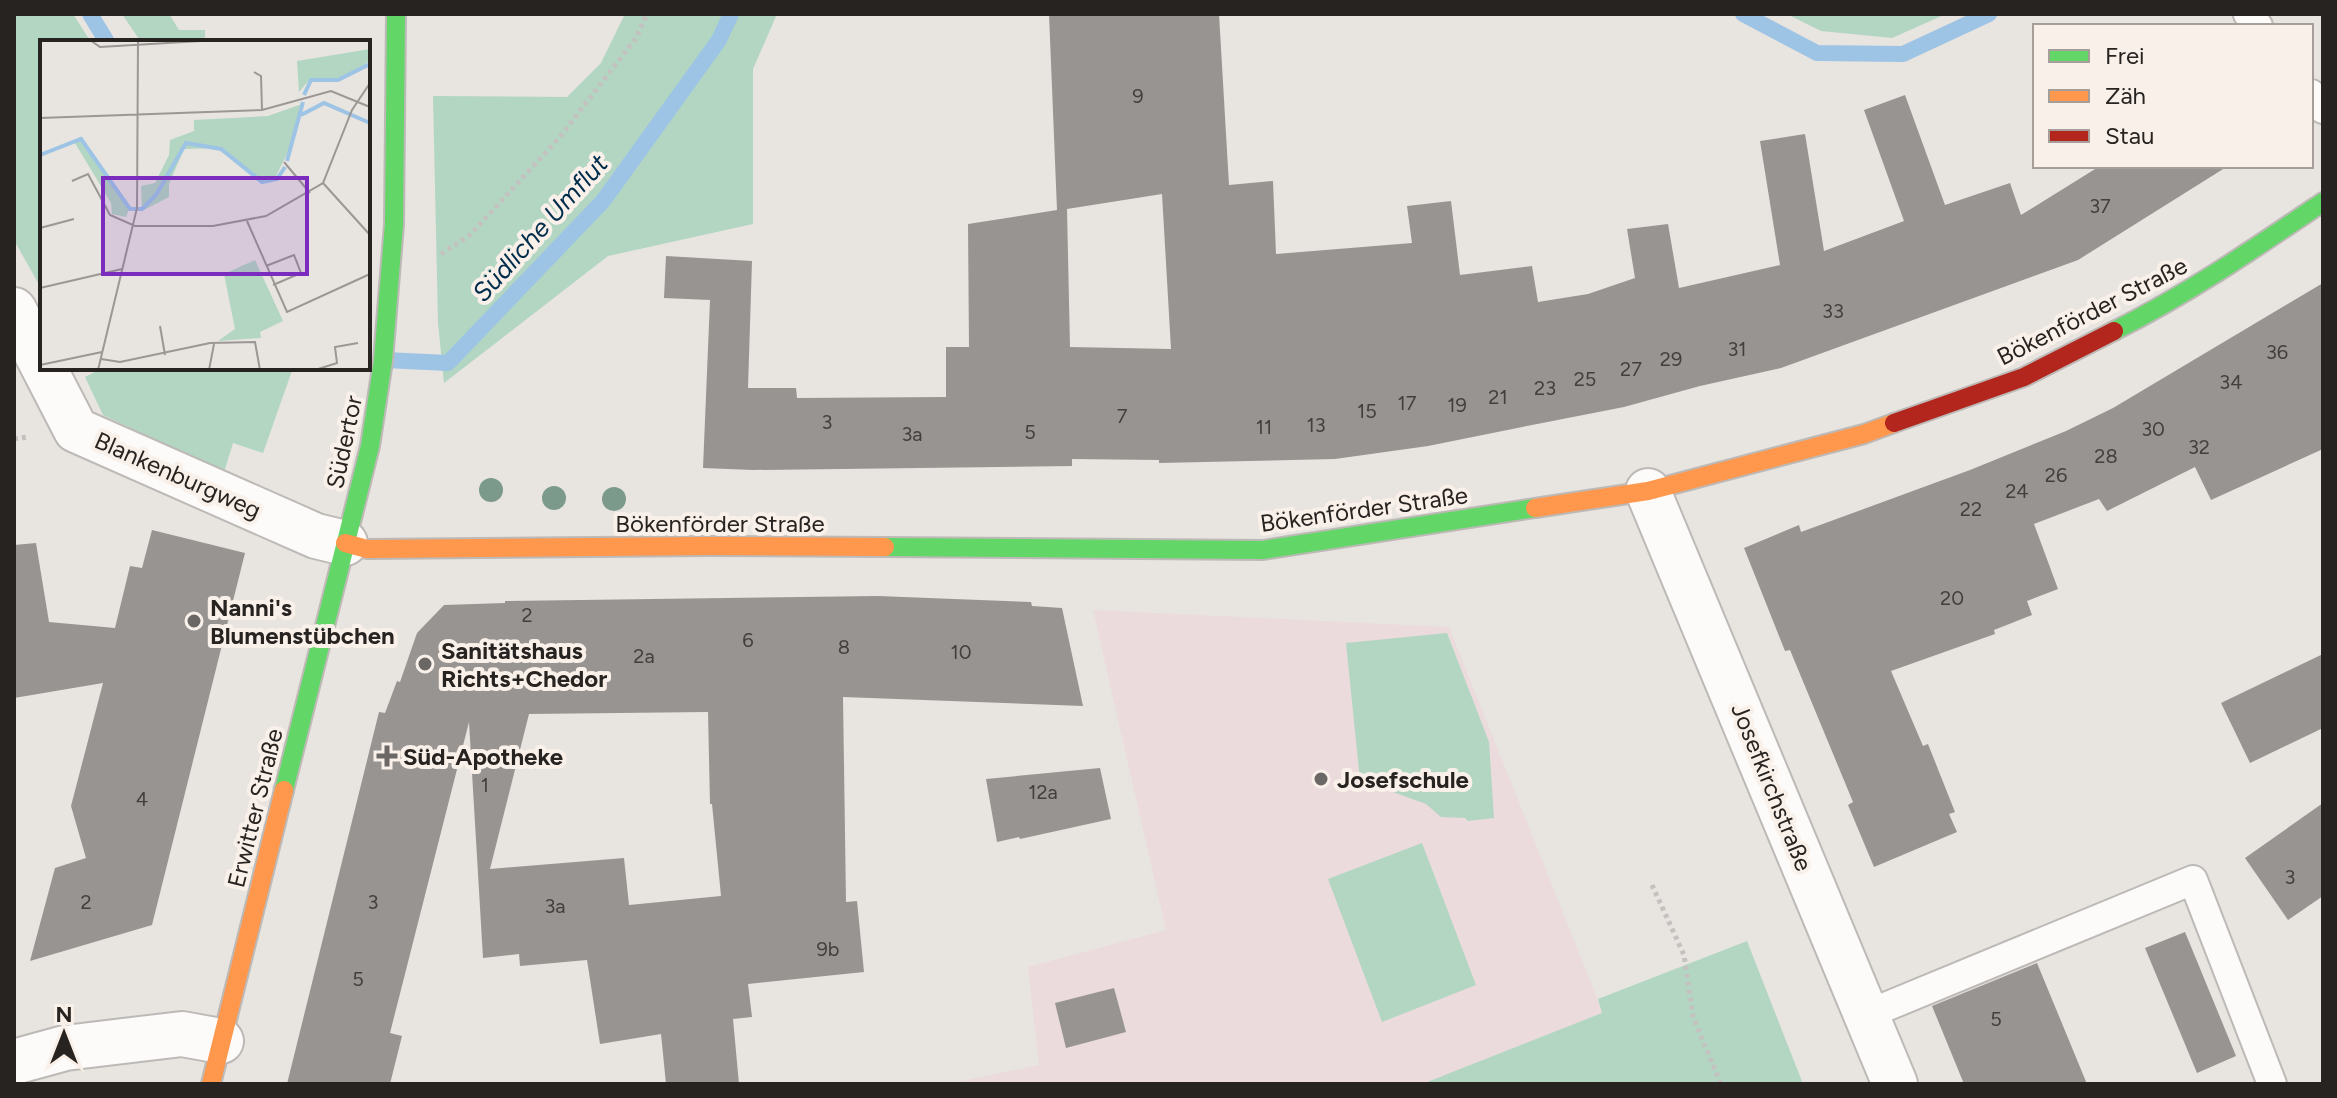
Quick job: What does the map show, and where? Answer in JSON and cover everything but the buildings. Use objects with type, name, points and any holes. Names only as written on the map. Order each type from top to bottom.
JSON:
[{"type":"street","name":"Südertor","points":[[345,543],[370,446],[385,349],[398,148],[396,14]]},
{"type":"street","name":"Bökenförder Straße","points":[[345,543],[367,549],[708,546],[1263,550],[1648,491],[1864,434],[2024,377],[2154,311],[2323,202]]},
{"type":"street","name":"Blankenburgweg","points":[[14,310],[40,360]]},
{"type":"street","name":"Blankenburgweg","points":[[45,370],[76,430],[316,536],[345,543]]},
{"type":"street","name":"Josefkirchstraße","points":[[1648,491],[1895,1084]]},
{"type":"street","name":"Erwitter Straße","points":[[211,1084],[345,543]]},
{"type":"street","points":[[14,1062],[65,1048],[182,1034],[221,1041]]},
{"type":"lane","points":[[1866,1015],[2193,880],[2272,1084]]},
{"type":"path","points":[[391,263],[426,264],[470,235],[559,138],[636,38],[647,14]]},
{"type":"path","points":[[1652,885],[1684,955],[1693,1017],[1721,1084]]},
{"type":"shaded area","name":"Josefschule","points":[[1093,610],[1449,627],[1603,1013],[1422,1084],[947,1084],[1039,1065],[1028,967],[1166,930]]},
{"type":"green space","points":[[14,14],[73,14],[90,40],[40,40],[40,286],[14,240]]},
{"type":"green space","points":[[122,14],[169,14],[179,30],[205,30],[205,40],[140,40]]},
{"type":"green space","points":[[625,14],[777,14],[753,69],[753,224],[608,256],[444,383],[438,323],[433,96],[567,97],[601,63]]},
{"type":"green space","points":[[1787,14],[1946,14],[1892,38],[1821,31]]},
{"type":"green space","points":[[99,370],[292,370],[263,453],[233,443],[224,472],[103,415],[85,377]]},
{"type":"green space","points":[[1447,633],[1489,742],[1494,818],[1468,821],[1465,818],[1441,817],[1426,804],[1360,780],[1346,643]]},
{"type":"green space","points":[[1422,843],[1476,985],[1382,1022],[1328,879]]},
{"type":"green space","points":[[1747,941],[1803,1084],[1422,1084],[1602,1013],[1598,999]]},
{"type":"waterway","name":"Südliche Umflut","points":[[90,14],[106,40]]},
{"type":"waterway","name":"Südliche Umflut","points":[[385,360],[448,363],[603,201],[719,40],[731,14]]},
{"type":"waterway","name":"Südliche Umflut","points":[[1743,14],[1817,53],[1903,54],[1989,14]]},
{"type":"traffic: fast","points":[[284,790],[370,446],[383,361],[394,224],[396,14]]},
{"type":"traffic: fast","points":[[2114,331],[2195,286],[2323,202]]},
{"type":"traffic: fast","points":[[885,547],[1263,550],[1535,508]]},
{"type":"traffic: slow","points":[[1535,508],[1648,491],[1864,434],[1894,423]]},
{"type":"traffic: slow","points":[[345,543],[367,549],[885,547]]},
{"type":"traffic: slow","points":[[211,1084],[284,790]]},
{"type":"traffic: jam","points":[[1894,423],[2024,377],[2114,331]]},
{"type":"place","name":"Nanni's Blumenstübchen","points":[[194,621]]},
{"type":"place","name":"Sanitätshaus Richts+Chedor","points":[[425,664]]},
{"type":"place","name":"Süd-Apotheke","points":[[387,756]]},
{"type":"place","name":"Josefschule","points":[[1321,779]]}]
